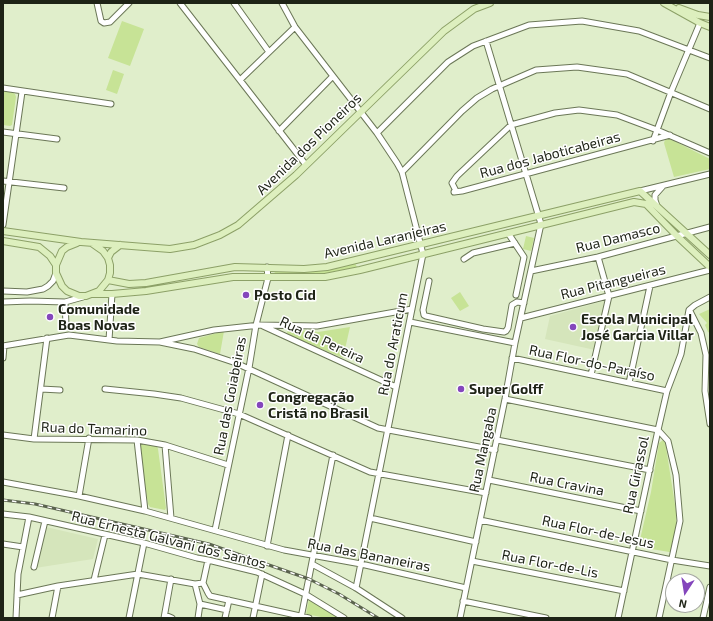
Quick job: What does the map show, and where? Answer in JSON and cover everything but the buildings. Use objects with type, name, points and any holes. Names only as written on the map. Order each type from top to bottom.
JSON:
[{"type":"main road","name":"Avenida dos Pioneiros","points":[[3,231],[81,242],[170,249],[194,245],[220,235],[238,225],[254,212],[306,165],[444,31],[474,10],[490,3]]},
{"type":"main road","points":[[664,3],[698,15],[709,17]]},
{"type":"main road","points":[[664,3],[700,24],[710,27]]},
{"type":"main road","points":[[700,24],[709,17]]},
{"type":"main road","points":[[640,191],[710,255]]},
{"type":"main road","name":"Avenida Laranjeiras","points":[[108,280],[129,284],[146,283],[235,267],[304,269],[326,267],[640,191]]},
{"type":"main road","name":"Avenida Laranjeiras","points":[[93,294],[112,294],[166,289],[233,277],[324,277],[360,270],[634,202],[646,204],[677,236]]},
{"type":"main road","points":[[677,236],[710,269]]},
{"type":"main road","points":[[3,241],[39,247],[50,256],[56,264]]},
{"type":"main road","points":[[81,242],[67,247],[58,258],[56,273],[58,280],[66,291],[73,294],[86,296],[100,291],[108,280],[110,273],[108,258],[96,245],[88,242]]},
{"type":"main road","points":[[108,258],[111,252],[120,245]]},
{"type":"street","points":[[97,3],[101,21],[104,23],[110,22],[129,3]]},
{"type":"street","points":[[180,3],[306,165]]},
{"type":"street","points":[[234,3],[269,52]]},
{"type":"street","name":"Rua do Araticum","points":[[282,3],[295,27],[377,133],[397,162],[402,172],[423,254],[356,588]]},
{"type":"street","points":[[377,133],[448,62],[466,50],[486,41],[529,26],[582,21],[639,31],[710,58]]},
{"type":"street","points":[[653,140],[671,92],[700,24]]},
{"type":"street","points":[[240,80],[295,27]]},
{"type":"street","name":"Rua Mangaba","points":[[460,618],[506,399],[515,343],[541,224],[486,41]]},
{"type":"street","points":[[402,172],[467,107],[484,93],[499,85],[536,70],[577,67],[627,74],[710,109]]},
{"type":"street","points":[[279,131],[333,76]]},
{"type":"street","points":[[3,88],[112,104]]},
{"type":"street","points":[[3,225],[22,92]]},
{"type":"street","points":[[511,125],[555,113],[579,110],[617,115],[670,135],[710,153]]},
{"type":"street","name":"Rua dos Jaboticabeiras","points":[[511,125],[457,176],[452,183],[454,192],[670,135]]},
{"type":"street","points":[[3,132],[57,139]]},
{"type":"street","name":"Avenida Laranjeiras","points":[[640,191],[710,174]]},
{"type":"street","points":[[3,181],[64,188]]},
{"type":"street","points":[[657,206],[655,195],[663,185]]},
{"type":"street","name":"Rua Damasco","points":[[531,271],[598,257],[710,227]]},
{"type":"street","points":[[508,233],[524,256],[516,295]]},
{"type":"street","points":[[464,259],[473,253],[515,243]]},
{"type":"street","points":[[591,375],[609,296],[598,257]]},
{"type":"street","name":"Rua das Goiabeiras","points":[[215,530],[268,278],[267,267]]},
{"type":"street","name":"Rua Pitangueiras","points":[[521,318],[650,286],[710,269]]},
{"type":"street","points":[[3,291],[27,292],[43,289],[53,281],[56,273]]},
{"type":"street","points":[[429,281],[422,310],[426,316],[483,329],[504,332],[508,328],[512,305],[517,302],[524,303]]},
{"type":"street","points":[[629,383],[650,286]]},
{"type":"street","points":[[109,340],[112,294]]},
{"type":"street","points":[[3,302],[65,302],[86,296]]},
{"type":"street","points":[[710,297],[695,305],[690,310],[701,333],[706,355],[705,391],[710,424]]},
{"type":"street","points":[[65,302],[66,325]]},
{"type":"street","points":[[160,342],[204,332],[258,325],[317,326],[412,309]]},
{"type":"street","name":"Rua Girassol","points":[[618,618],[658,430],[667,392],[681,354],[690,310]]},
{"type":"street","points":[[410,322],[515,343]]},
{"type":"street","name":"Rua da Pereira","points":[[258,325],[396,387]]},
{"type":"street","points":[[3,358],[4,346],[69,335],[109,340],[160,342],[194,349],[249,368],[378,428],[495,450]]},
{"type":"street","points":[[34,439],[47,338]]},
{"type":"street","name":"Rua Flor-do-Paraíso","points":[[512,358],[667,392]]},
{"type":"street","points":[[41,389],[60,390]]},
{"type":"street","points":[[105,389],[181,398],[239,414],[370,472],[486,493]]},
{"type":"street","points":[[506,399],[658,430],[668,441],[676,475],[680,521],[659,618]]},
{"type":"street","name":"Rua do Tamarino","points":[[3,435],[34,439],[89,438],[137,440],[165,445],[228,465]]},
{"type":"street","points":[[267,546],[288,435]]},
{"type":"street","points":[[79,496],[89,438]]},
{"type":"street","points":[[137,440],[145,511]]},
{"type":"street","points":[[497,440],[650,470]]},
{"type":"street","points":[[165,445],[171,518]]},
{"type":"street","points":[[301,617],[333,455]]},
{"type":"street","name":"Rua Cravina","points":[[489,480],[641,511]]},
{"type":"street","name":"Rua das Bananeiras","points":[[3,482],[79,496],[145,511],[267,546],[361,564],[466,588]]},
{"type":"street","name":"Rua Ernesta Galvani dos Santos","points":[[3,514],[29,517],[144,543],[262,574],[305,594],[344,618]]},
{"type":"street","points":[[16,618],[18,574],[29,517]]},
{"type":"street","points":[[370,518],[476,542]]},
{"type":"street","name":"Rua Flor-de-Jesus","points":[[480,520],[672,560],[710,566]]},
{"type":"street","points":[[34,567],[45,521]]},
{"type":"street","points":[[94,580],[105,535]]},
{"type":"street","points":[[129,618],[144,543]]},
{"type":"street","points":[[3,544],[23,547]]},
{"type":"street","points":[[208,560],[203,582],[210,596],[309,618]]},
{"type":"street","name":"Rua Flor-de-Lis","points":[[472,561],[624,591]]},
{"type":"street","points":[[312,564],[356,588],[402,618]]},
{"type":"street","points":[[17,595],[58,586],[138,574],[195,584],[203,582]]},
{"type":"street","points":[[253,618],[262,574]]},
{"type":"street","points":[[171,579],[164,617],[172,618]]},
{"type":"street","points":[[195,584],[200,604],[198,618]]},
{"type":"street","points":[[52,618],[58,586]]},
{"type":"street","points":[[703,618],[710,587]]},
{"type":"street","points":[[225,618],[229,600]]},
{"type":"street","points":[[463,602],[546,618]]},
{"type":"street","points":[[200,604],[227,610]]},
{"type":"shaded area","name":"Escola Municipal José Garcia Villar","points":[[604,301],[595,350],[545,339],[550,316]]},
{"type":"shaded area","points":[[46,527],[98,539],[93,559],[35,568]]},
{"type":"green space","points":[[122,21],[144,29],[130,66],[108,58]]},
{"type":"green space","points":[[113,70],[124,74],[117,94],[106,90]]},
{"type":"green space","points":[[3,91],[10,91],[15,94],[16,97],[12,125],[10,126],[3,125]]},
{"type":"green space","points":[[666,137],[710,159],[710,169],[674,177],[664,143]]},
{"type":"green space","points":[[526,236],[534,238],[531,251],[523,249]]},
{"type":"green space","points":[[355,263],[357,267],[330,273],[275,274],[274,270]]},
{"type":"green space","points":[[460,292],[469,306],[460,311],[451,298]]},
{"type":"green space","points":[[710,309],[710,333],[705,325],[707,323],[699,314]]},
{"type":"green space","points":[[350,327],[343,358],[288,335],[287,333],[290,329],[318,332]]},
{"type":"green space","points":[[224,331],[220,354],[199,347],[197,344],[199,338]]},
{"type":"green space","points":[[663,440],[665,441],[676,511],[676,527],[672,552],[640,547],[639,544],[651,492],[659,443]]},
{"type":"green space","points":[[143,443],[157,446],[158,449],[166,508],[165,510],[150,507],[148,504],[139,446]]},
{"type":"green space","points":[[309,599],[340,618],[326,618],[306,614]]},
{"type":"railway","points":[[3,500],[35,504],[209,544],[309,579],[339,594],[378,618]]},
{"type":"place","name":"Posto Cid","points":[[246,295]]},
{"type":"place","name":"Comunidade Boas Novas","points":[[50,317]]},
{"type":"place","name":"Escola Municipal José Garcia Villar","points":[[573,327]]},
{"type":"place","name":"Super Golff","points":[[461,389]]},
{"type":"place","name":"Congregação Cristã no Brasil","points":[[260,405]]}]
